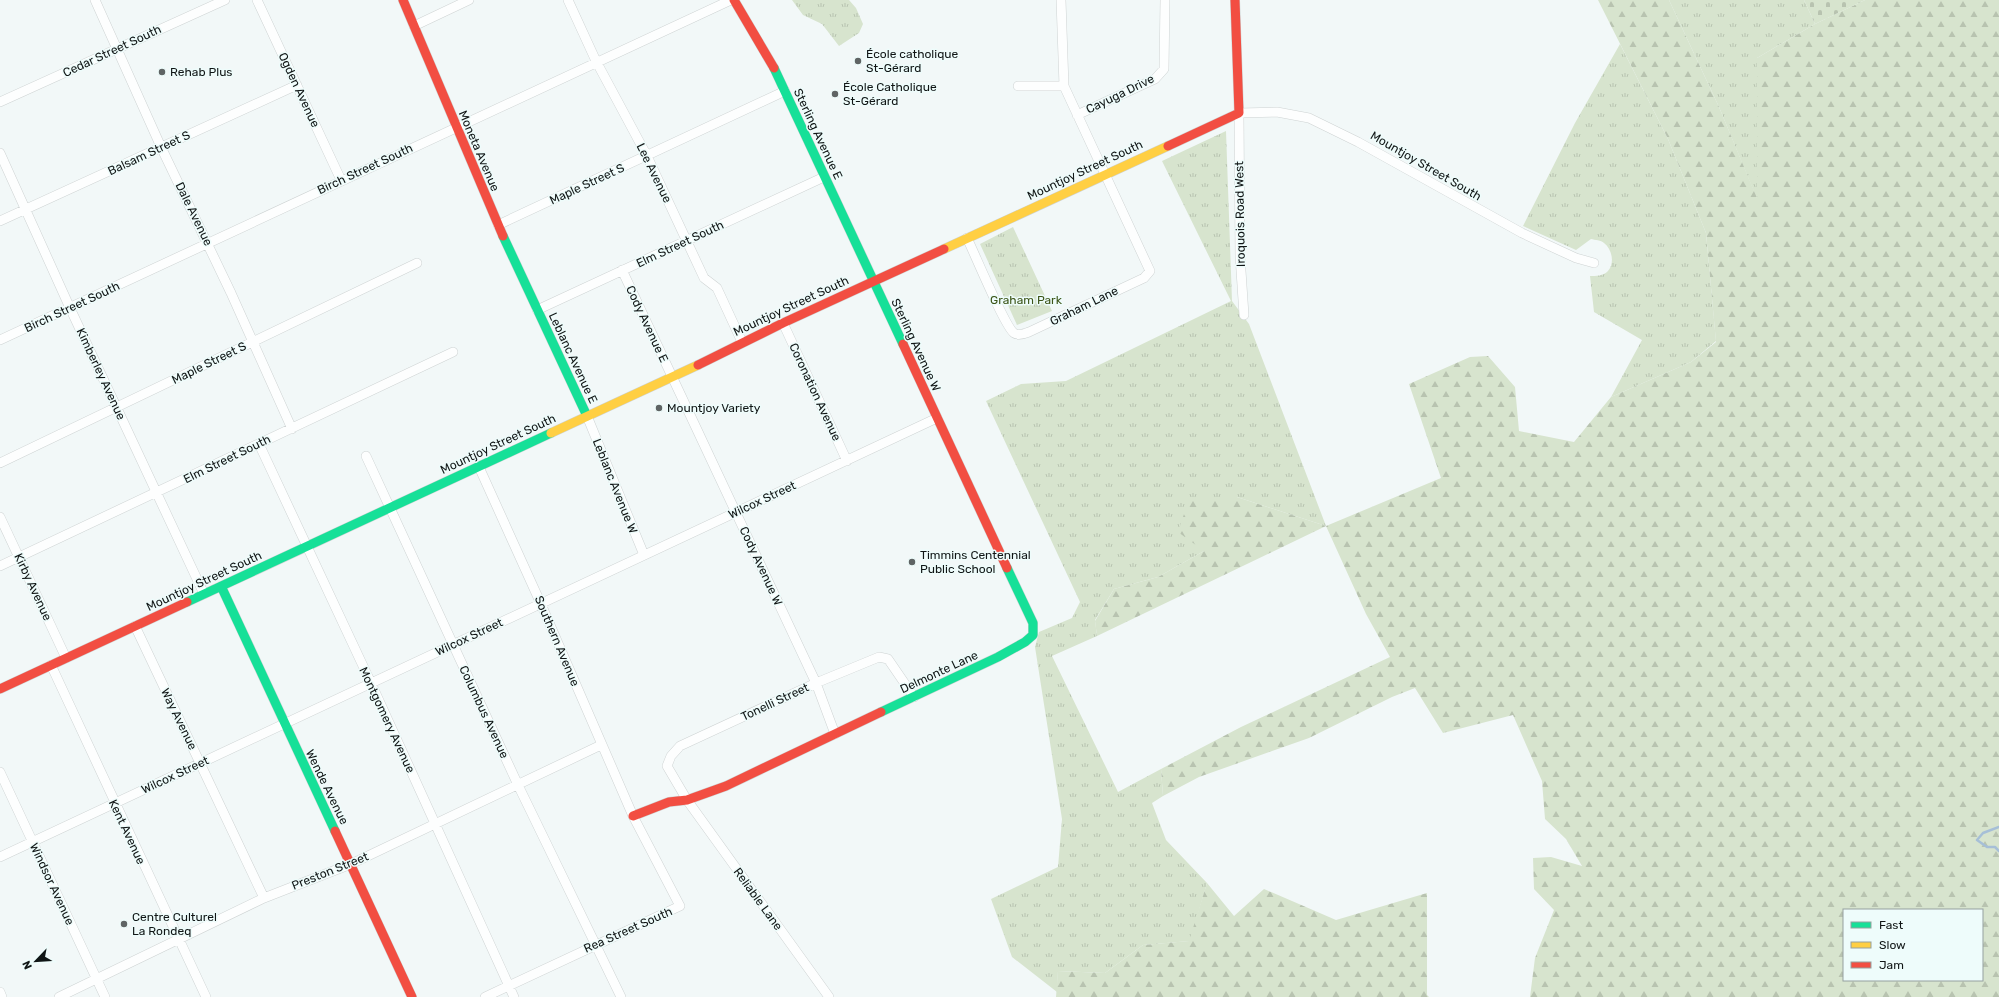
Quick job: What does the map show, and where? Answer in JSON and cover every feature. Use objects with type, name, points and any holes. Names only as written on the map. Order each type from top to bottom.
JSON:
[{"type":"street","name":"Dale Avenue","points":[[95,0],[161,147],[208,243],[292,429]]},
{"type":"street","name":"Cedar Street South","points":[[0,102],[225,0]]},
{"type":"street","name":"Ogden Avenue","points":[[257,0],[342,180]]},
{"type":"street","name":"Moneta Avenue","points":[[403,0],[456,128],[537,310]]},
{"type":"street","points":[[414,26],[469,0]]},
{"type":"street","name":"Lee Avenue","points":[[568,0],[596,61],[647,156],[704,278],[717,288],[742,342]]},
{"type":"street","name":"Birch Street South","points":[[0,340],[456,128],[596,61],[731,0]]},
{"type":"street","name":"Sterling Avenue E","points":[[734,0],[776,72],[873,282]]},
{"type":"street","points":[[1061,0],[1064,86],[1104,174]]},
{"type":"street","name":"Cayuga Drive","points":[[1077,115],[1155,79],[1164,69],[1165,0]]},
{"type":"street","points":[[1235,0],[1240,113]]},
{"type":"street","name":"Balsam Street S","points":[[0,220],[297,85]]},
{"type":"street","points":[[1018,86],[1064,86]]},
{"type":"street","name":"Maple Street S","points":[[498,225],[785,91]]},
{"type":"street","name":"Mountjoy Street South","points":[[0,689],[390,507],[672,378],[783,322],[1240,113],[1277,112],[1309,118],[1358,142],[1522,233],[1576,258],[1594,263]]},
{"type":"street","name":"Iroquois Road West","points":[[1240,113],[1240,256],[1244,315]]},
{"type":"street","name":"Kimberley Avenue","points":[[0,153],[116,408],[204,594]]},
{"type":"street","name":"Graham Lane","points":[[967,238],[1013,332],[1018,335],[1029,332],[1144,278],[1150,271],[1104,174]]},
{"type":"street","name":"Elm Street South","points":[[537,310],[824,177]]},
{"type":"street","name":"Maple Street S","points":[[0,463],[417,263]]},
{"type":"street","name":"Cody Avenue E","points":[[622,270],[672,378]]},
{"type":"street","name":"Sterling Avenue W","points":[[873,282],[937,418]]},
{"type":"street","name":"Leblanc Avenue E","points":[[537,310],[587,416]]},
{"type":"street","name":"Coronation Avenue","points":[[783,322],[846,461]]},
{"type":"street","name":"Elm Street South","points":[[0,566],[453,352]]},
{"type":"street","name":"Cody Avenue W","points":[[672,378],[816,683],[836,734]]},
{"type":"street","name":"Leblanc Avenue W","points":[[587,416],[644,556]]},
{"type":"street","name":"Wilcox Street","points":[[0,856],[937,418]]},
{"type":"street","name":"Delmonte Lane","points":[[633,816],[669,802],[687,800],[726,786],[998,657],[1025,642],[1033,635],[1033,623],[937,418]]},
{"type":"street","name":"Montgomery Avenue","points":[[259,444],[371,683],[514,997]]},
{"type":"street","name":"Columbus Avenue","points":[[366,456],[518,785],[621,997]]},
{"type":"street","name":"Southern Avenue","points":[[479,467],[541,604],[633,816]]},
{"type":"street","name":"Kirby Avenue","points":[[0,516],[66,658]]},
{"type":"street","name":"Wende Avenue","points":[[221,586],[412,997]]},
{"type":"street","name":"Way Avenue","points":[[135,626],[264,898]]},
{"type":"street","name":"Tonelli Street","points":[[687,800],[667,766],[671,756],[680,746],[816,683],[878,657],[888,659],[914,697]]},
{"type":"street","name":"Kent Avenue","points":[[51,665],[114,803],[206,997]]},
{"type":"street","name":"Preston Street","points":[[59,997],[264,898],[351,864],[601,745]]},
{"type":"street","name":"Windsor Avenue","points":[[0,772],[105,997]]},
{"type":"street","name":"Reliable Lane","points":[[687,800],[830,997]]},
{"type":"street","name":"Rea Street South","points":[[484,997],[595,944],[680,906],[633,816]]},
{"type":"street","points":[[0,992],[2,997]]},
{"type":"green space","points":[[792,0],[849,0],[856,8],[863,24],[859,33],[839,46],[822,24],[803,15]]},
{"type":"green space","points":[[1598,0],[1669,0],[1719,107],[1757,198],[1757,58],[1815,24],[1865,0],[1999,0],[1999,997],[1530,997],[1535,958],[1554,910],[1534,889],[1533,858],[1551,857],[1582,866],[1566,839],[1545,819],[1542,781],[1513,715],[1443,733],[1415,688],[1392,697],[1309,738],[1199,777],[1163,796],[1161,769],[1241,727],[1390,657],[1366,614],[1326,526],[1441,478],[1409,384],[1470,357],[1488,356],[1515,387],[1519,431],[1574,442],[1611,397],[1691,362],[1716,342],[1706,233],[1668,139]]},
{"type":"green space","points":[[1669,0],[1804,0],[1815,24],[1757,58],[1757,199],[1719,107]]},
{"type":"green space","points":[[1804,0],[1865,0],[1815,24]]},
{"type":"green space","points":[[1620,44],[1668,139],[1706,233],[1716,341],[1691,362],[1611,397],[1642,340],[1594,312],[1590,276],[1602,275],[1608,271],[1612,260],[1611,252],[1603,242],[1591,239],[1576,250],[1523,226],[1575,123]]},
{"type":"green space","points":[[1226,131],[1232,301],[1249,324],[1326,526],[1237,497],[1204,551],[1158,577],[1114,589],[1095,620],[1097,636],[1052,656],[1118,792],[1161,769],[1163,796],[1152,803],[1166,840],[1207,883],[1190,941],[1143,945],[1105,973],[1058,971],[1057,992],[1012,957],[991,899],[1058,867],[1062,819],[1035,647],[1039,632],[1072,618],[1080,602],[986,401],[1021,384],[1066,381],[1231,301],[1162,161]]},
{"type":"green space","name":"Graham Park","points":[[1013,227],[1052,311],[1017,325],[980,244]]},
{"type":"green space","points":[[1237,497],[1326,526],[1097,636],[1095,621],[1114,589],[1158,577],[1204,551],[1178,532],[1189,499]]},
{"type":"green space","points":[[1207,883],[1234,916],[1264,889],[1336,920],[1427,893],[1427,995],[1429,997],[1056,997],[1058,971],[1105,973],[1143,945],[1189,941]]},
{"type":"waterway","points":[[1999,827],[1983,833],[1977,840],[1987,847],[1995,847],[1999,851]]},
{"type":"traffic: fast","points":[[774,68],[903,344]]},
{"type":"traffic: fast","points":[[503,236],[587,416]]},
{"type":"traffic: fast","points":[[187,602],[551,433]]},
{"type":"traffic: fast","points":[[881,712],[998,657],[1025,642],[1033,635],[1033,623],[1007,568]]},
{"type":"traffic: fast","points":[[221,586],[335,831]]},
{"type":"traffic: slow","points":[[944,249],[1168,146]]},
{"type":"traffic: slow","points":[[551,433],[698,365]]},
{"type":"traffic: jam","points":[[403,0],[503,236]]},
{"type":"traffic: jam","points":[[734,0],[774,68]]},
{"type":"traffic: jam","points":[[1168,146],[1239,113],[1235,0]]},
{"type":"traffic: jam","points":[[698,365],[783,323],[944,249]]},
{"type":"traffic: jam","points":[[903,344],[1007,568]]},
{"type":"traffic: jam","points":[[0,689],[187,602]]},
{"type":"traffic: jam","points":[[633,816],[669,802],[687,800],[726,786],[881,712]]},
{"type":"traffic: jam","points":[[335,831],[412,997]]},
{"type":"place","name":"École catholique St-Gérard","points":[[858,61]]},
{"type":"place","name":"Rehab Plus","points":[[162,72]]},
{"type":"place","name":"École Catholique St-Gérard","points":[[835,94]]},
{"type":"place","name":"Mountjoy Variety","points":[[659,408]]},
{"type":"place","name":"Timmins Centennial Public School","points":[[912,562]]},
{"type":"place","name":"Centre Culturel La Rondeq","points":[[124,924]]}]
